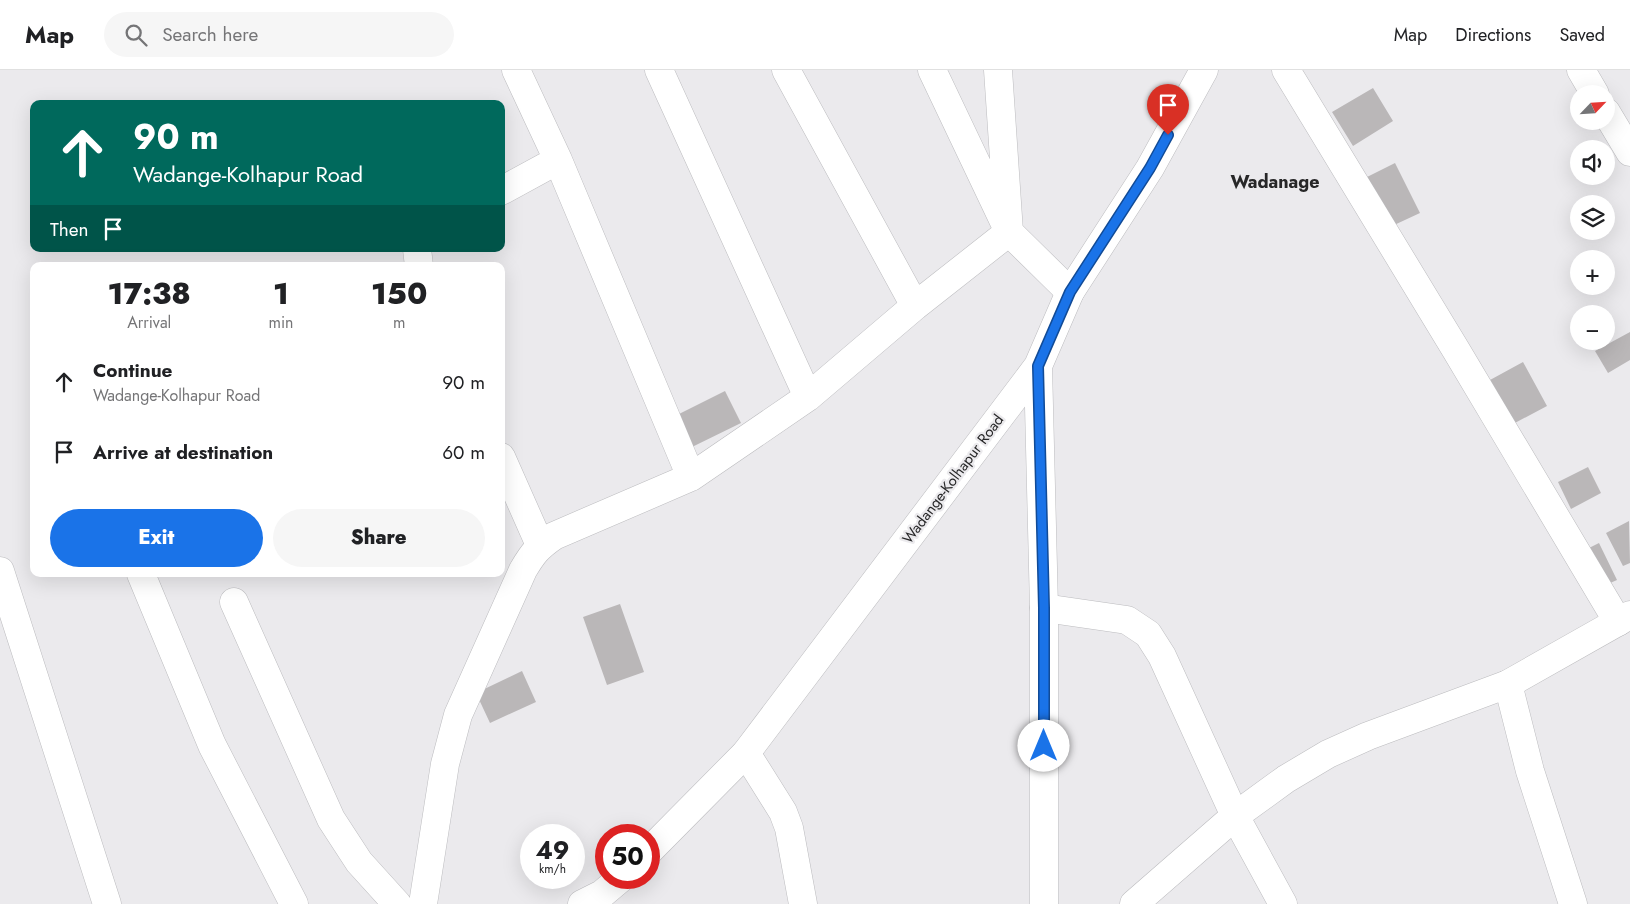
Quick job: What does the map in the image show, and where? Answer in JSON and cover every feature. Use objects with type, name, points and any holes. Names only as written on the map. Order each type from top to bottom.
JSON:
[{"type":"street","points":[[516,70],[558,160],[690,477]]},
{"type":"street","points":[[659,70],[808,397]]},
{"type":"street","points":[[786,70],[916,306]]},
{"type":"street","points":[[932,70],[1009,232],[1070,292]]},
{"type":"street","points":[[998,70],[1009,232]]},
{"type":"street","name":"Wadange-Kolhapur Road","points":[[660,840],[746,754],[1038,366],[1070,292],[1150,168],[1204,70]]},
{"type":"street","points":[[1134,904],[1235,816],[1286,779],[1328,754],[1368,736],[1508,684],[1624,619],[1456,350],[1286,70]]},
{"type":"street","points":[[1581,70],[1590,85]]},
{"type":"street","points":[[1615,127],[1630,152]]},
{"type":"street","points":[[505,189],[558,160]]},
{"type":"street","points":[[423,904],[445,764],[458,715],[523,570],[540,546],[572,528],[690,477],[808,397],[916,306],[1009,232]]},
{"type":"street","points":[[1038,366],[1044,608],[1044,904]]},
{"type":"street","points":[[505,466],[540,546]]},
{"type":"street","points":[[0,571],[107,904]]},
{"type":"street","points":[[142,577],[212,745],[294,904]]},
{"type":"street","points":[[234,602],[331,819],[359,862],[397,904]]},
{"type":"street","points":[[1044,608],[1127,620],[1148,634],[1162,656],[1235,816],[1283,904]]},
{"type":"street","points":[[1508,684],[1530,771],[1574,904]]},
{"type":"street","points":[[746,754],[783,812],[789,828],[803,904]]},
{"type":"street","points":[[582,904],[608,889]]},
{"type":"building","points":[[1373,88],[1393,121],[1353,146],[1332,112]]},
{"type":"building","points":[[1395,163],[1420,213],[1392,226],[1367,177]]},
{"type":"building","points":[[1630,332],[1630,360],[1608,373],[1595,351],[1615,350],[1615,340]]},
{"type":"building","points":[[1523,362],[1547,406],[1513,424],[1490,380]]},
{"type":"building","points":[[725,391],[741,423],[692,447],[677,415]]},
{"type":"building","points":[[1588,467],[1601,493],[1571,509],[1558,482]]},
{"type":"building","points":[[1629,521],[1630,563],[1623,566],[1606,533]]},
{"type":"building","points":[[1599,543],[1617,580],[1601,587],[1583,551]]},
{"type":"building","points":[[620,604],[644,672],[607,685],[583,617]]},
{"type":"building","points":[[522,671],[536,702],[490,723],[476,693]]},
{"type":"district","name":"Wadanage","points":[[1275,182]]},
{"type":"route","points":[[1044,746],[1044,608],[1038,366],[1070,292],[1150,168],[1168,135]]}]
